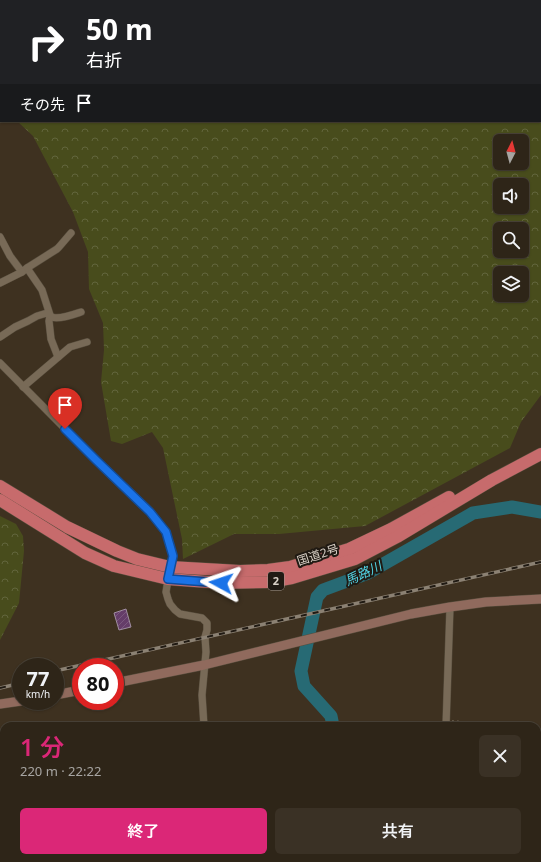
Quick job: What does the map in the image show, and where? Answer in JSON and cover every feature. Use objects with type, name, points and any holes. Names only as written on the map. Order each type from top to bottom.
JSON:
[{"type":"highway","name":"国道2号","points":[[0,500],[64,532],[137,559],[170,567],[240,571],[268,570],[290,567],[349,549],[391,529],[541,445]]},
{"type":"highway","name":"国道2号","points":[[0,486],[64,532],[85,553],[114,566],[168,579],[221,583],[270,582],[292,578],[355,558],[397,537],[492,480],[541,454]]},
{"type":"highway","points":[[0,479],[47,509],[64,532]]},
{"type":"highway","name":"2","points":[[0,505],[48,533],[64,532]]},
{"type":"street","points":[[0,283],[25,270],[57,249],[71,233]]},
{"type":"street","points":[[0,237],[10,256],[25,270],[42,290],[50,314],[49,321],[51,339],[58,357]]},
{"type":"street","points":[[0,337],[15,326],[37,316],[47,313],[56,318],[82,312]]},
{"type":"street","points":[[23,387],[70,347],[87,342]]},
{"type":"street","points":[[0,363],[150,512],[166,532],[173,556],[166,592],[170,604],[180,614],[202,618],[207,623],[202,695],[204,722]]},
{"type":"street","points":[[124,681],[204,665],[411,614],[486,602],[541,599]]},
{"type":"street","points":[[446,722],[450,607]]},
{"type":"street","points":[[0,704],[12,702]]},
{"type":"green space","points":[[18,122],[541,122],[541,395],[521,422],[510,448],[365,526],[279,534],[234,534],[183,559],[182,539],[163,448],[152,432],[122,444],[111,441],[101,382],[104,350],[103,323],[89,289],[88,252],[73,212],[33,136]]},
{"type":"green space","points":[[0,516],[16,524],[23,536],[24,551],[19,603],[0,640]]},
{"type":"building","points":[[126,609],[131,627],[119,630],[114,613]]},
{"type":"waterway","name":"馬路川","points":[[332,722],[331,716],[304,686],[301,671],[317,597],[323,590],[366,574],[473,513],[512,507],[541,512]]},
{"type":"railway","points":[[64,669],[541,562]]},
{"type":"railway","points":[[0,688],[12,685]]},
{"type":"route","points":[[65,429],[150,512],[166,532],[173,556],[168,579],[221,583]]}]
